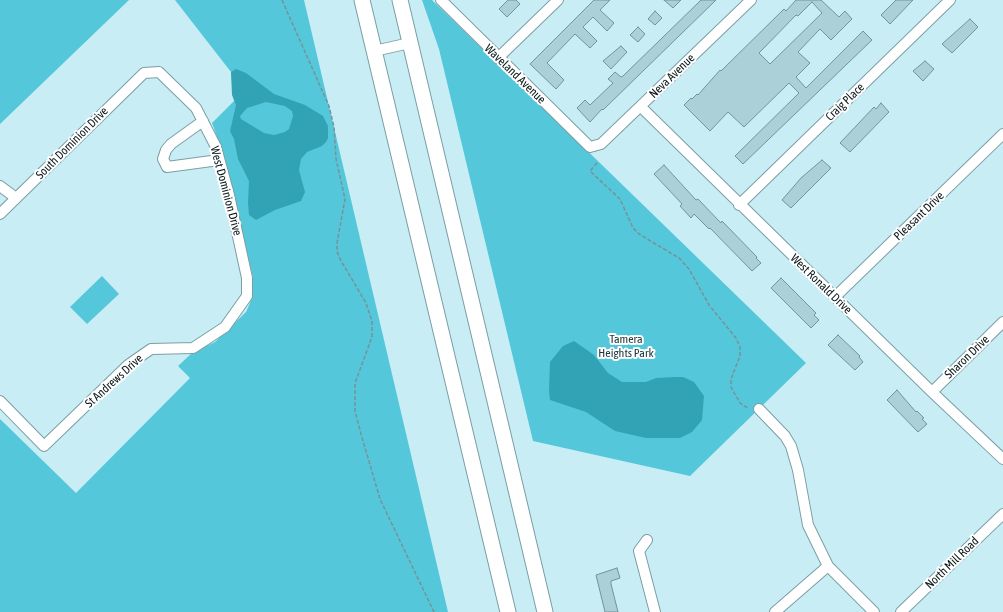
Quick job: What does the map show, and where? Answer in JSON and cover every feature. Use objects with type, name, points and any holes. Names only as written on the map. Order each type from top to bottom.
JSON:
[{"type":"highway","points":[[362,0],[508,612]]},
{"type":"highway","points":[[400,0],[545,612]]},
{"type":"street","name":"Waveland Avenue","points":[[441,0],[498,58],[590,147]]},
{"type":"street","points":[[498,58],[558,0]]},
{"type":"street","name":"Neva Avenue","points":[[590,147],[602,144],[751,0]]},
{"type":"street","name":"Craig Place","points":[[739,205],[950,0]]},
{"type":"street","points":[[374,50],[410,43]]},
{"type":"street","name":"West Dominion Drive","points":[[144,73],[159,72],[196,108],[216,147],[247,278],[248,296]]},
{"type":"street","name":"South Dominion Drive","points":[[0,214],[144,73]]},
{"type":"street","name":"West Ronald Drive","points":[[641,107],[739,205],[1003,459]]},
{"type":"street","points":[[203,121],[171,144],[166,150],[162,159],[167,167],[219,160]]},
{"type":"street","name":"Pleasant Drive","points":[[835,297],[1003,134]]},
{"type":"street","points":[[0,186],[16,198]]},
{"type":"street","name":"St Andrews Drive","points":[[0,401],[44,446],[128,365],[151,349],[193,348],[225,327],[248,296]]},
{"type":"street","name":"Sharon Drive","points":[[932,392],[1003,322]]},
{"type":"street","points":[[759,409],[785,436],[791,446],[798,470],[808,524],[828,566],[874,612]]},
{"type":"street","name":"North Mill Road","points":[[901,612],[1003,514]]},
{"type":"street","points":[[647,540],[639,551],[655,612]]},
{"type":"street","points":[[775,612],[828,566]]},
{"type":"path","points":[[282,0],[300,36],[314,74],[323,90],[332,115],[336,159],[345,199],[337,243],[337,251],[340,259],[366,303],[372,320],[372,337],[355,384],[355,411],[380,499],[434,612]]},
{"type":"path","points":[[598,163],[590,170],[620,199],[634,228],[640,234],[678,258],[689,269],[709,305],[736,338],[740,347],[740,356],[731,378],[731,386],[734,396],[740,403],[749,409],[759,409]]},
{"type":"green space","points":[[0,0],[129,0],[0,124]]},
{"type":"green space","points":[[175,0],[304,0],[448,612],[0,612],[0,419],[76,493],[190,378],[178,366],[192,353],[215,342],[246,312],[253,296],[253,277],[224,156],[212,123],[234,101],[231,72]]},
{"type":"green space","name":"Tamera Heights Park","points":[[422,0],[432,0],[806,363],[690,476],[533,441],[439,49]]},
{"type":"green space","points":[[102,276],[119,294],[87,324],[70,307]]},
{"type":"shaded area","points":[[236,69],[246,73],[274,94],[305,105],[323,116],[328,126],[328,138],[326,142],[322,146],[307,152],[301,159],[299,170],[305,192],[301,201],[275,210],[256,220],[249,215],[249,181],[238,159],[234,139],[230,131],[236,105],[232,95],[231,72]],"holes":[[[266,102],[285,106],[292,111],[293,116],[289,129],[285,132],[274,135],[264,133],[241,119],[240,116],[247,108]]]},
{"type":"shaded area","points":[[574,341],[594,355],[608,373],[622,382],[646,382],[656,378],[683,377],[694,382],[704,396],[702,420],[692,432],[680,438],[646,438],[615,431],[586,412],[550,400],[550,362],[563,346]]},
{"type":"building","points":[[508,0],[516,0],[520,4],[507,17],[499,9]]},
{"type":"building","points":[[594,0],[610,0],[600,10],[614,23],[607,31],[593,17],[583,27],[597,41],[590,48],[575,34],[547,63],[564,80],[556,89],[530,64]]},
{"type":"building","points":[[664,0],[681,0],[673,8]]},
{"type":"building","points":[[701,0],[716,0],[590,122],[577,108],[585,100],[590,105],[613,83],[608,79],[615,72],[621,77],[623,76]]},
{"type":"building","points":[[796,0],[821,0],[839,17],[845,11],[852,19],[831,40],[820,29],[798,52],[810,63],[796,77],[806,88],[863,31],[872,40],[743,164],[735,156],[799,93],[789,83],[744,127],[728,112],[710,131],[684,105],[691,98],[692,99],[697,94],[698,95],[720,70],[721,71],[784,9],[786,11]],"holes":[[[812,2],[822,13],[770,64],[759,53],[796,15],[798,16]]]},
{"type":"building","points":[[896,0],[913,0],[890,24],[881,15]]},
{"type":"building","points":[[655,11],[662,18],[655,25],[648,19]]},
{"type":"building","points":[[970,19],[978,27],[952,53],[942,44]]},
{"type":"building","points":[[638,27],[645,34],[638,42],[630,35]]},
{"type":"building","points":[[621,46],[627,52],[611,69],[603,61]]},
{"type":"building","points":[[925,61],[934,69],[923,81],[913,71]]},
{"type":"building","points":[[881,103],[889,112],[850,152],[840,143],[874,107],[876,109]]},
{"type":"building","points":[[822,160],[831,168],[791,208],[782,200],[801,178]]},
{"type":"building","points":[[664,165],[696,200],[698,199],[721,223],[722,221],[761,263],[752,271],[710,228],[709,229],[694,214],[691,218],[680,206],[682,204],[654,174]]},
{"type":"building","points":[[781,278],[816,313],[814,315],[819,320],[811,328],[771,288]]},
{"type":"building","points":[[838,335],[860,356],[859,357],[863,362],[855,370],[828,345]]},
{"type":"building","points":[[897,390],[916,412],[917,411],[924,418],[922,419],[927,424],[918,432],[887,400]]},
{"type":"building","points":[[617,568],[620,578],[611,581],[611,584],[618,612],[605,612],[596,575]]}]
